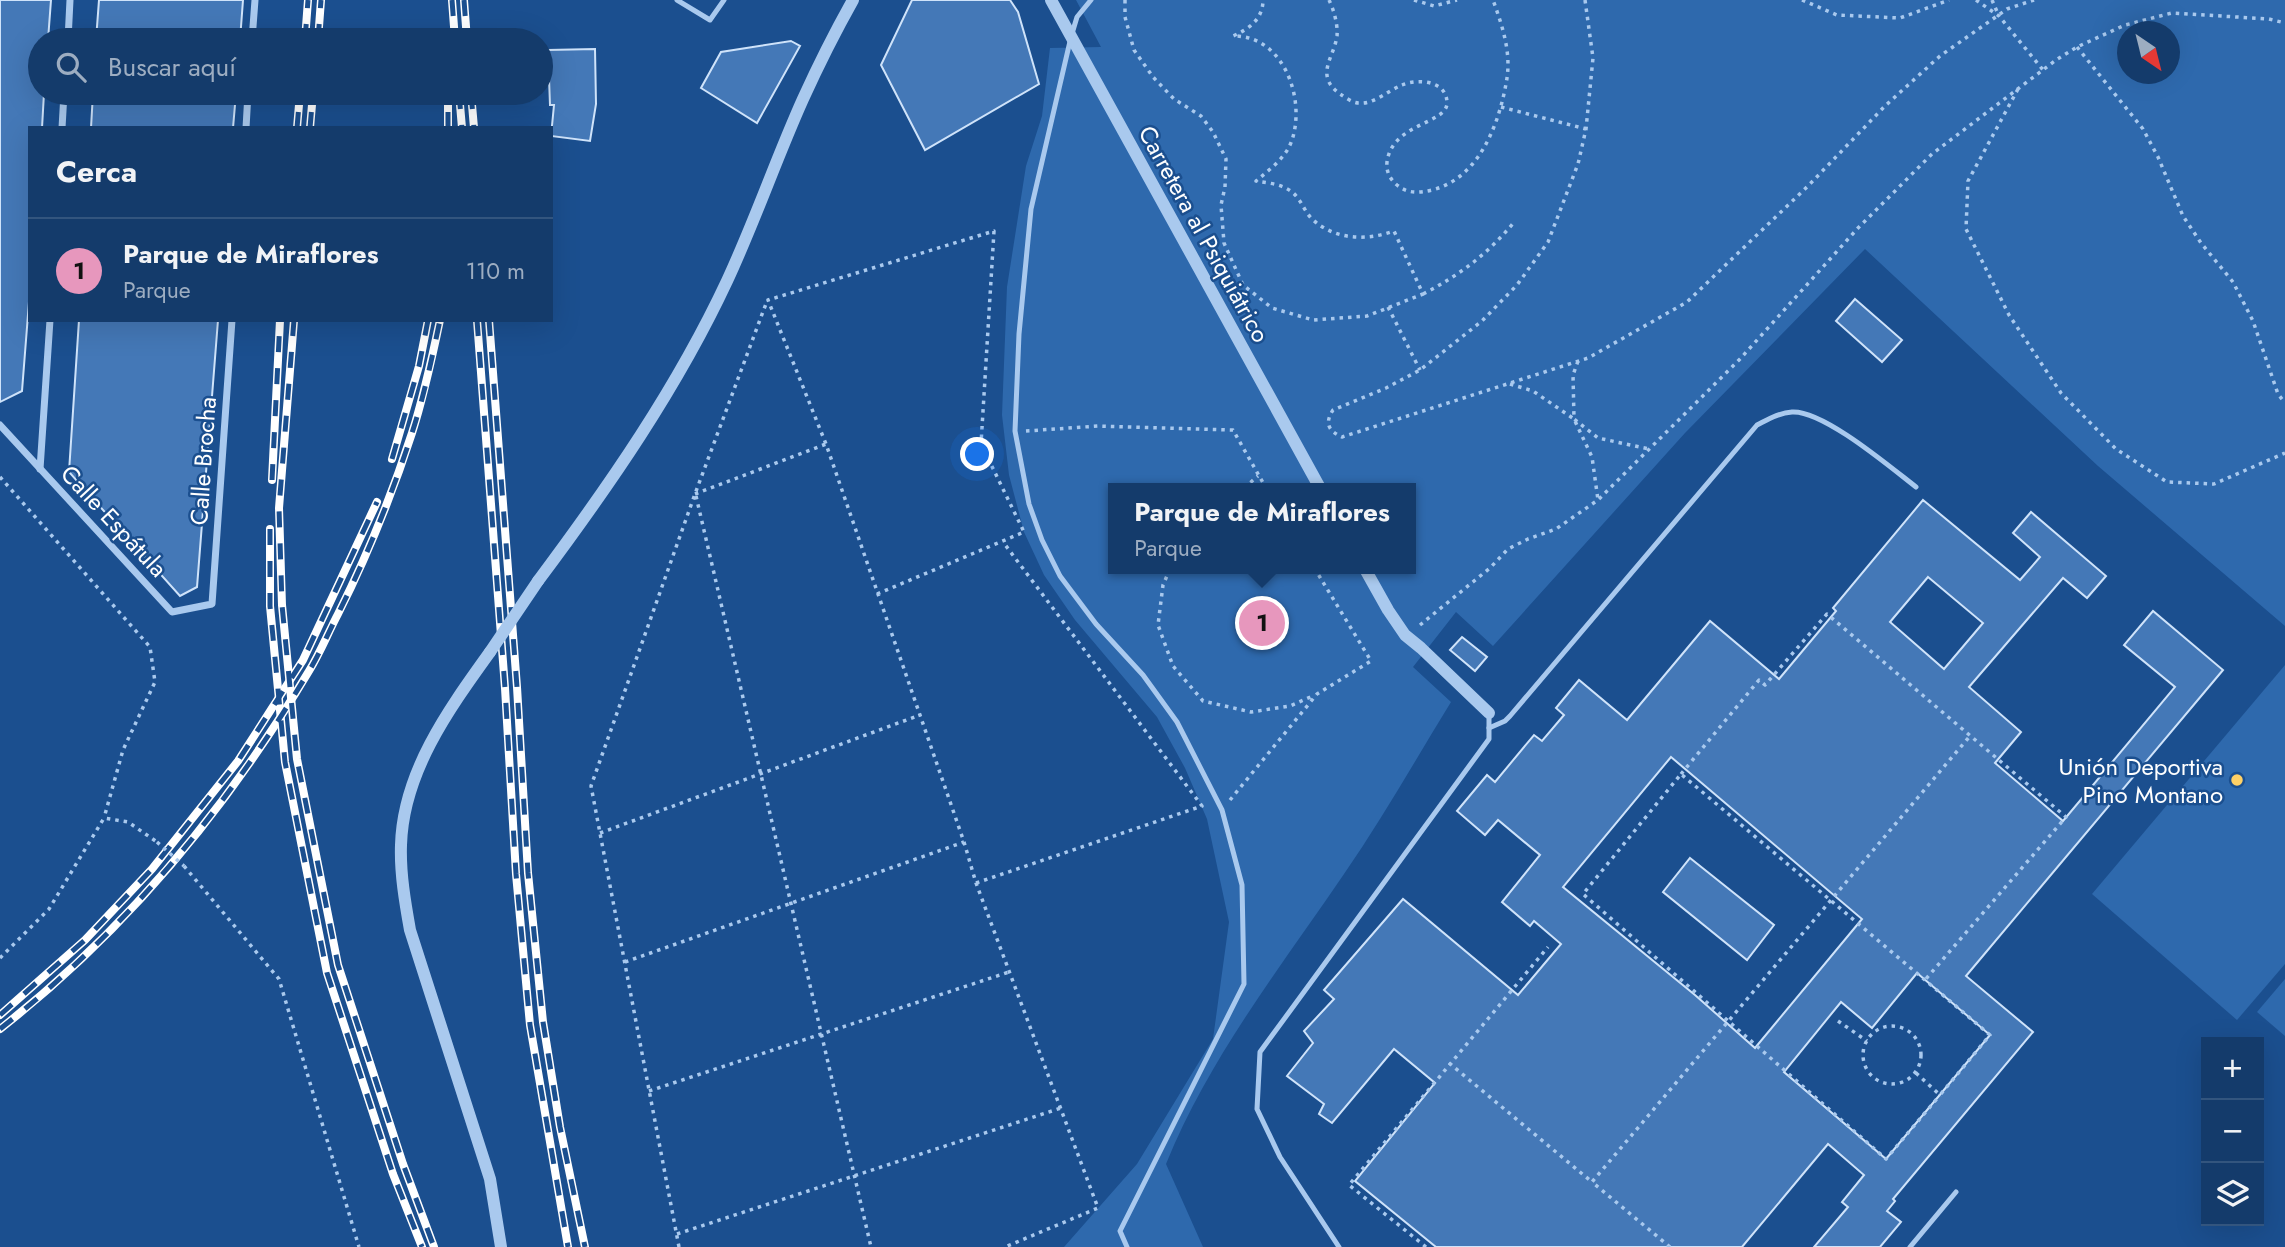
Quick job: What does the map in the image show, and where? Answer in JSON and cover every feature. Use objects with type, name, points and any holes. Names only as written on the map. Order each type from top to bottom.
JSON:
[{"type":"street","points":[[69,28],[70,0]]},
{"type":"street","points":[[253,28],[255,0]]},
{"type":"street","points":[[501,1247],[490,1179],[410,930],[403,892],[403,820],[415,775],[441,726],[538,581],[631,450],[681,370],[727,283],[802,102],[853,0]]},
{"type":"street","name":"Carretera al Psiquiátrico","points":[[1051,0],[1317,483]]},
{"type":"street","points":[[62,126],[63,105]]},
{"type":"street","points":[[246,126],[247,105]]},
{"type":"street","points":[[40,469],[50,322]]},
{"type":"street","name":"Calle Brocha","points":[[212,604],[232,322]]},
{"type":"street","name":"Calle Espátula","points":[[0,425],[172,612],[212,604]]},
{"type":"street","points":[[1368,574],[1405,635],[1489,713]]},
{"type":"lane","points":[[677,0],[710,20],[724,0]]},
{"type":"lane","points":[[1091,0],[1077,17],[1071,37],[1031,209],[1018,334],[1015,432],[1029,504],[1042,540],[1060,576],[1096,624],[1143,675],[1177,722],[1222,810],[1242,885],[1244,984],[1120,1231],[1126,1247]]},
{"type":"lane","points":[[1489,728],[1510,716],[1757,425],[1777,415],[1794,412],[1809,415],[1833,426],[1916,486]]},
{"type":"lane","points":[[1339,1247],[1280,1157],[1257,1109],[1260,1052],[1489,739],[1489,713]]},
{"type":"lane","points":[[1910,1247],[1956,1192]]},
{"type":"path","points":[[1125,0],[1125,17],[1134,50],[1153,77],[1174,99],[1200,116],[1213,132],[1226,159],[1221,205],[1224,243],[1243,285],[1272,308],[1313,320],[1367,316],[1423,294],[1461,273],[1493,247],[1515,221]]},
{"type":"path","points":[[1263,0],[1263,8],[1251,27],[1233,36],[1250,38],[1274,55],[1295,92],[1297,110],[1292,141],[1275,166],[1256,181],[1273,183],[1295,194],[1310,218],[1332,232],[1361,238],[1378,237],[1394,231],[1423,294]]},
{"type":"path","points":[[1329,0],[1337,35],[1326,71],[1336,90],[1358,103],[1370,102],[1405,83],[1425,82],[1445,90],[1447,108],[1441,116],[1413,128],[1391,146],[1387,168],[1390,177],[1398,187],[1408,192],[1420,193],[1438,188],[1461,176],[1477,160],[1501,107],[1508,75],[1508,50],[1493,0]]},
{"type":"path","points":[[1414,0],[1434,6],[1457,0]]},
{"type":"path","points":[[1585,0],[1593,58],[1586,129],[1578,164],[1548,242],[1517,285],[1482,321],[1420,370],[1386,388],[1333,410],[1328,418],[1328,427],[1332,433],[1342,437],[1588,358],[1686,302],[1808,186],[1894,97],[1940,56],[2007,9],[2034,0]]},
{"type":"path","points":[[1802,0],[1837,15],[1900,18],[1949,0]]},
{"type":"path","points":[[1976,0],[1999,16]]},
{"type":"path","points":[[1992,0],[1999,16],[2043,70]]},
{"type":"path","points":[[1420,625],[1490,568],[1508,549],[1556,529],[1598,500],[1740,359],[1858,228],[1932,154],[2043,70],[2077,47],[2125,25],[2172,13],[2269,19],[2285,23]]},
{"type":"path","points":[[2077,47],[2143,129],[2183,216],[2233,282],[2253,321],[2278,394],[2285,403]]},
{"type":"path","points":[[2019,87],[1968,181],[1966,229],[2009,315],[2061,393],[2116,449],[2167,482],[2214,484],[2285,453]]},
{"type":"path","points":[[1501,107],[1586,129]]},
{"type":"path","points":[[768,299],[993,230],[981,444],[1024,532],[877,594]]},
{"type":"path","points":[[768,299],[826,444],[976,883],[1098,1208],[1005,1247]]},
{"type":"path","points":[[679,1247],[592,786],[695,494],[768,299]]},
{"type":"path","points":[[1388,307],[1420,370]]},
{"type":"path","points":[[1578,361],[1573,375],[1574,419],[1592,457],[1598,500]]},
{"type":"path","points":[[1510,384],[1533,391],[1598,439],[1649,449]]},
{"type":"path","points":[[1015,432],[1098,426],[1233,429],[1263,483]]},
{"type":"path","points":[[695,494],[826,444]]},
{"type":"path","points":[[1250,483],[1258,476]]},
{"type":"path","points":[[0,477],[150,647],[155,682],[123,750],[104,818],[49,909],[0,958]]},
{"type":"path","points":[[695,494],[871,1247]]},
{"type":"path","points":[[976,883],[1202,806],[1003,542]]},
{"type":"path","points":[[1168,574],[1163,585],[1158,625],[1173,666],[1203,701],[1251,712],[1290,706],[1317,694],[1370,661],[1318,574]]},
{"type":"path","points":[[1681,774],[1990,1035],[1886,1159],[1583,894],[1681,774],[1759,680],[1765,685],[1827,614],[2066,817],[1925,980]]},
{"type":"path","points":[[1222,810],[1317,694]]},
{"type":"path","points":[[600,833],[920,715]]},
{"type":"path","points":[[1592,1182],[1970,736]]},
{"type":"path","points":[[104,818],[128,822],[157,842],[184,866],[279,979],[359,1247]]},
{"type":"path","points":[[625,962],[964,842]]},
{"type":"path","points":[[1426,1247],[1349,1185],[1548,947]]},
{"type":"path","points":[[649,1091],[1010,972]]},
{"type":"path","points":[[1838,1021],[1867,1041]]},
{"type":"path","points":[[1894,1025],[1909,1030],[1922,1050],[1920,1066],[1916,1073],[1901,1083],[1893,1084],[1876,1079],[1869,1073],[1863,1057],[1867,1041],[1878,1029],[1886,1026],[1894,1025]]},
{"type":"path","points":[[1450,1063],[1670,1247]]},
{"type":"path","points":[[1916,1073],[1940,1095]]},
{"type":"path","points":[[676,1234],[1060,1108]]},
{"type":"shaded area","points":[[1076,0],[2285,0],[2285,626],[2098,466],[1865,249],[1685,433],[1493,646],[1456,612],[1413,667],[1451,702],[1358,853],[1224,1050],[1183,1125],[1166,1164],[1203,1247],[1064,1247],[1137,1164],[1213,1039],[1229,922],[1207,819],[1185,768],[1157,717],[1075,620],[1044,575],[1024,532],[1009,475],[1002,415],[1007,287],[1026,166],[1042,116],[1050,48],[1101,47]]},
{"type":"shaded area","name":"Unión Deportiva Pino Montano","points":[[2285,665],[2285,964],[2237,1020],[2092,894]]},
{"type":"shaded area","points":[[2285,979],[2285,1036],[2257,1012]]},
{"type":"building","points":[[0,0],[51,0],[49,28],[28,28],[28,105],[43,105],[42,126],[28,126],[28,314],[22,391],[0,402]]},
{"type":"building","points":[[99,0],[243,0],[241,28],[97,28]]},
{"type":"building","points":[[912,0],[1010,0],[1018,12],[1039,84],[925,150],[881,65]]},
{"type":"building","points":[[791,41],[800,46],[757,123],[701,88],[721,52]]},
{"type":"building","points":[[595,49],[596,104],[590,141],[553,136],[553,50]]},
{"type":"building","points":[[92,105],[235,105],[233,126],[91,126]]},
{"type":"building","points":[[1855,299],[1902,340],[1882,362],[1836,321]]},
{"type":"building","points":[[79,322],[218,322],[197,587],[180,596],[69,472]]},
{"type":"building","points":[[1923,500],[2020,580],[2040,557],[2013,533],[2031,512],[2106,576],[2087,598],[2063,578],[1969,687],[2021,732],[1995,763],[2063,821],[2175,687],[2124,645],[2153,611],[2223,670],[1966,976],[2033,1032],[1893,1199],[1895,1201],[1887,1211],[1901,1222],[1880,1247],[1814,1247],[1848,1207],[1842,1202],[1864,1175],[1828,1144],[1742,1247],[1436,1247],[1355,1181],[1435,1083],[1394,1049],[1332,1123],[1319,1114],[1324,1104],[1287,1076],[1313,1043],[1304,1031],[1334,999],[1324,990],[1403,899],[1518,995],[1561,944],[1534,921],[1530,926],[1502,902],[1540,855],[1498,820],[1485,835],[1457,811],[1487,775],[1495,782],[1534,735],[1542,741],[1564,715],[1556,708],[1579,680],[1627,720],[1710,621],[1779,679],[1836,611],[1833,608]],"holes":[[[1928,577],[1983,623],[1944,669],[1890,622]],[[1671,757],[1862,919],[1755,1048],[1563,887]],[[1917,973],[1990,1035],[1886,1159],[1784,1072],[1841,1002],[1872,1028]]]},
{"type":"building","points":[[1462,637],[1487,657],[1475,671],[1450,650]]},
{"type":"building","points":[[1690,858],[1774,925],[1747,960],[1663,892]]},
{"type":"railway","points":[[306,28],[308,0]]},
{"type":"railway","points":[[319,28],[321,0]]},
{"type":"railway","points":[[452,0],[454,28]]},
{"type":"railway","points":[[464,0],[466,28]]},
{"type":"railway","points":[[297,126],[299,105]]},
{"type":"railway","points":[[310,126],[312,105]]},
{"type":"railway","points":[[448,105],[448,126]]},
{"type":"railway","points":[[460,105],[462,126]]},
{"type":"railway","points":[[472,105],[474,126]]},
{"type":"railway","points":[[272,480],[280,322]]},
{"type":"railway","points":[[294,322],[279,508],[282,605],[297,759],[338,965],[403,1164],[434,1247]]},
{"type":"railway","points":[[392,459],[419,366],[428,322]]},
{"type":"railway","points":[[0,1029],[90,951],[131,909],[209,818],[278,721],[320,650],[378,525],[412,433],[440,322]]},
{"type":"railway","points":[[477,322],[516,874],[530,1025],[568,1247]]},
{"type":"railway","points":[[489,322],[517,687],[528,873],[543,1022],[560,1127],[585,1247]]},
{"type":"railway","points":[[0,1015],[85,940],[152,869],[238,761],[303,660],[377,502]]},
{"type":"railway","points":[[270,529],[270,606],[285,762],[327,973],[393,1174],[422,1247]]},
{"type":"place","name":"Parque de Miraflores","points":[[1262,623]]},
{"type":"place","name":"Unión Deportiva Pino Montano","points":[[2237,780]]}]
